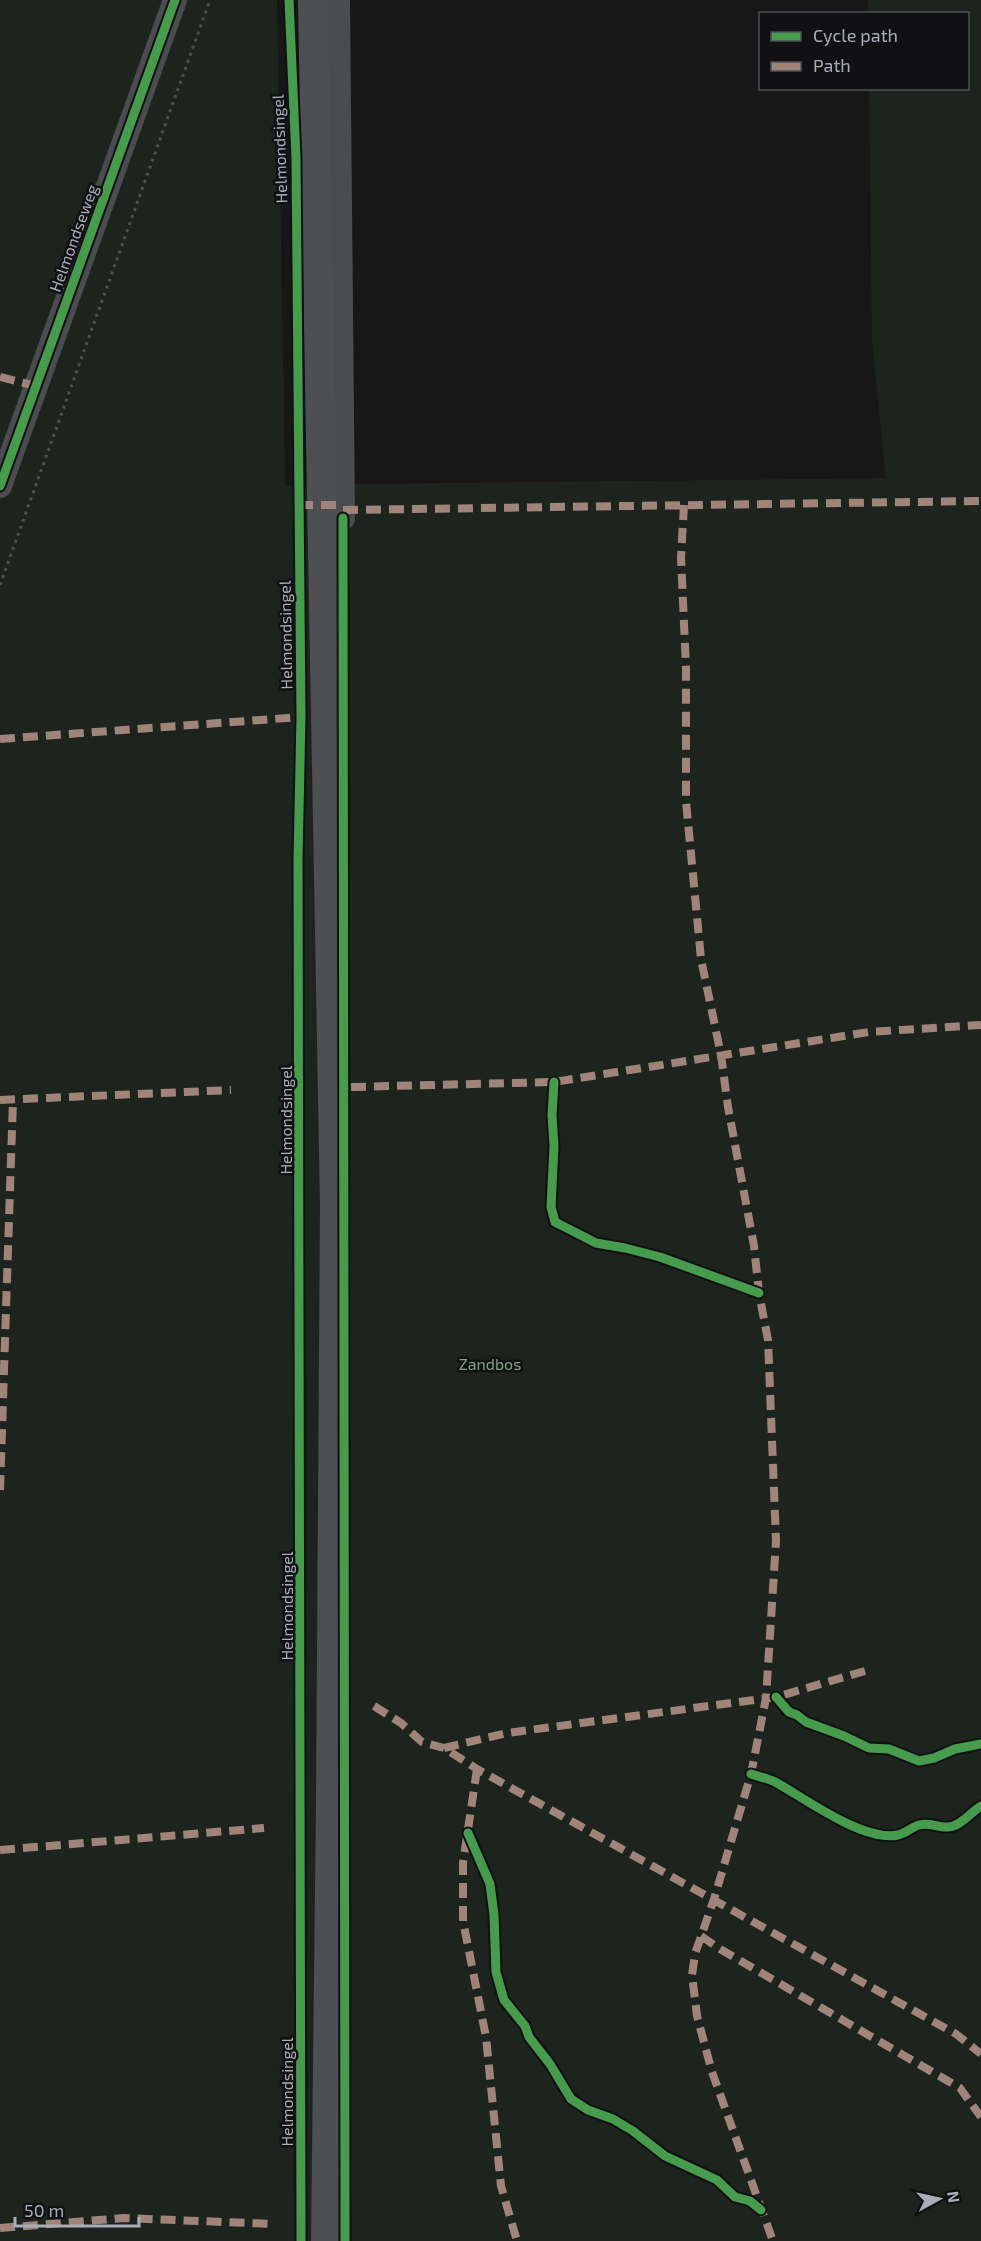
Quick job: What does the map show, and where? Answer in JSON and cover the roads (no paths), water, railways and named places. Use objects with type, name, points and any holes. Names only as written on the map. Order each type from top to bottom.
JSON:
[{"type":"main road","points":[[313,0],[334,1206],[332,1790],[326,2241]]},
{"type":"street","name":"Helmondseweg","points":[[0,486],[175,0]]},
{"type":"street","points":[[338,0],[343,518]]},
{"type":"park label","name":"Zandbos","points":[[490,1363]]}]
